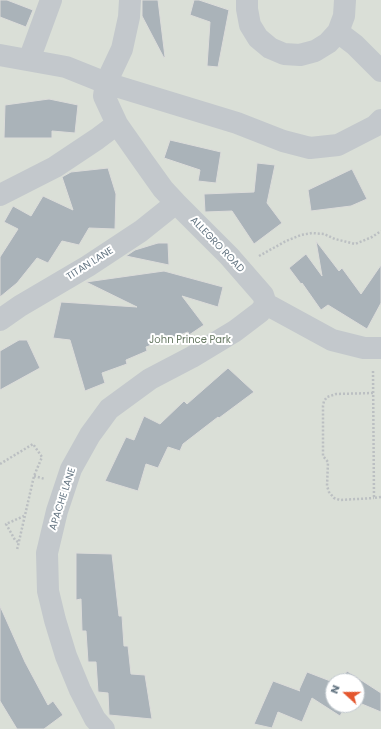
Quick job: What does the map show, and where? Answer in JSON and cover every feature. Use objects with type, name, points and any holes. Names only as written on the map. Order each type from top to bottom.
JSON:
[{"type":"street","points":[[29,60],[50,0]]},
{"type":"street","points":[[106,83],[122,50],[129,17],[130,0]]},
{"type":"street","points":[[248,0],[247,9],[250,25],[258,38],[270,48],[284,54],[300,55],[315,52],[328,43],[338,32],[344,16],[345,0]]},
{"type":"street","points":[[338,32],[381,71]]},
{"type":"street","points":[[0,55],[66,67],[106,83],[237,123],[283,141],[310,148],[338,145],[374,126],[381,120]]},
{"type":"street","name":"ALLEGRO ROAD","points":[[106,83],[104,96],[117,124],[163,189],[229,256],[263,295],[266,304]]},
{"type":"street","points":[[0,195],[55,167],[117,124]]},
{"type":"street","name":"TITAN LANE","points":[[0,320],[20,306],[88,266],[134,235],[176,203]]},
{"type":"street","points":[[266,304],[332,340],[364,348],[377,348]]},
{"type":"street","name":"APACHE LANE","points":[[104,729],[95,719],[80,690],[66,656],[48,591],[47,553],[57,512],[71,469],[90,434],[109,408],[150,379],[192,357],[235,331],[260,312],[266,304]]},
{"type":"path","points":[[242,271],[257,257],[286,240],[301,235],[312,233],[324,234],[343,242],[355,244],[372,237],[381,231]]},
{"type":"path","points":[[374,498],[373,393],[377,348]]},
{"type":"path","points":[[373,393],[336,394],[327,397],[323,406],[323,456],[328,462],[327,486],[329,492],[334,498],[340,500],[381,497]]},
{"type":"path","points":[[0,464],[33,444],[42,457],[34,476],[17,550]]},
{"type":"path","points":[[18,542],[15,540],[6,524],[24,515]]},
{"type":"green space","name":"John Prince Park","points":[[0,0],[381,0],[381,729],[0,729]]},
{"type":"building","points":[[0,0],[7,0],[33,10],[26,27],[0,17]]},
{"type":"building","points":[[142,0],[158,0],[164,58],[142,16]]},
{"type":"building","points":[[194,0],[199,0],[229,10],[218,67],[207,66],[210,22],[190,15]]},
{"type":"building","points":[[49,99],[78,105],[75,133],[52,131],[52,138],[4,138],[5,105]]},
{"type":"building","points":[[170,140],[221,152],[216,183],[198,181],[200,170],[164,158]]},
{"type":"building","points":[[257,163],[275,165],[267,203],[282,223],[254,244],[232,211],[205,212],[204,194],[254,192]]},
{"type":"building","points":[[108,168],[116,194],[115,229],[89,228],[79,245],[62,241],[48,263],[37,258],[17,283],[0,297],[0,257],[18,229],[4,222],[13,206],[31,216],[43,196],[73,210],[62,177],[71,172]]},
{"type":"building","points":[[352,169],[367,199],[351,206],[311,211],[308,190]]},
{"type":"building","points":[[316,241],[339,271],[342,268],[361,294],[381,265],[381,303],[367,329],[328,305],[321,310],[302,283],[301,284],[289,268],[306,254],[322,276]]},
{"type":"building","points":[[158,243],[168,243],[169,265],[126,256],[135,250]]},
{"type":"building","points":[[164,271],[223,287],[218,307],[182,296],[204,325],[189,335],[188,332],[146,347],[147,351],[126,360],[127,364],[102,373],[105,383],[85,391],[70,340],[53,338],[61,302],[137,307],[86,282]]},
{"type":"building","points":[[19,340],[27,340],[40,368],[0,390],[0,351]]},
{"type":"building","points":[[228,368],[254,392],[183,444],[180,451],[168,447],[158,468],[146,464],[138,491],[105,481],[126,437],[134,440],[144,416],[160,424],[184,401],[187,404]]},
{"type":"building","points":[[76,553],[112,554],[119,616],[122,616],[124,646],[128,646],[131,674],[145,675],[152,719],[109,715],[108,693],[98,692],[96,662],[88,662],[86,631],[82,631],[81,599],[76,600]]},
{"type":"building","points":[[0,606],[25,662],[48,705],[53,701],[63,715],[44,729],[17,729],[0,701]]},
{"type":"building","points":[[307,672],[325,679],[325,706],[312,698],[302,722],[278,712],[272,728],[254,724],[273,681],[300,691],[299,690]]},
{"type":"building","points":[[365,683],[381,693],[381,712],[365,705]]}]
